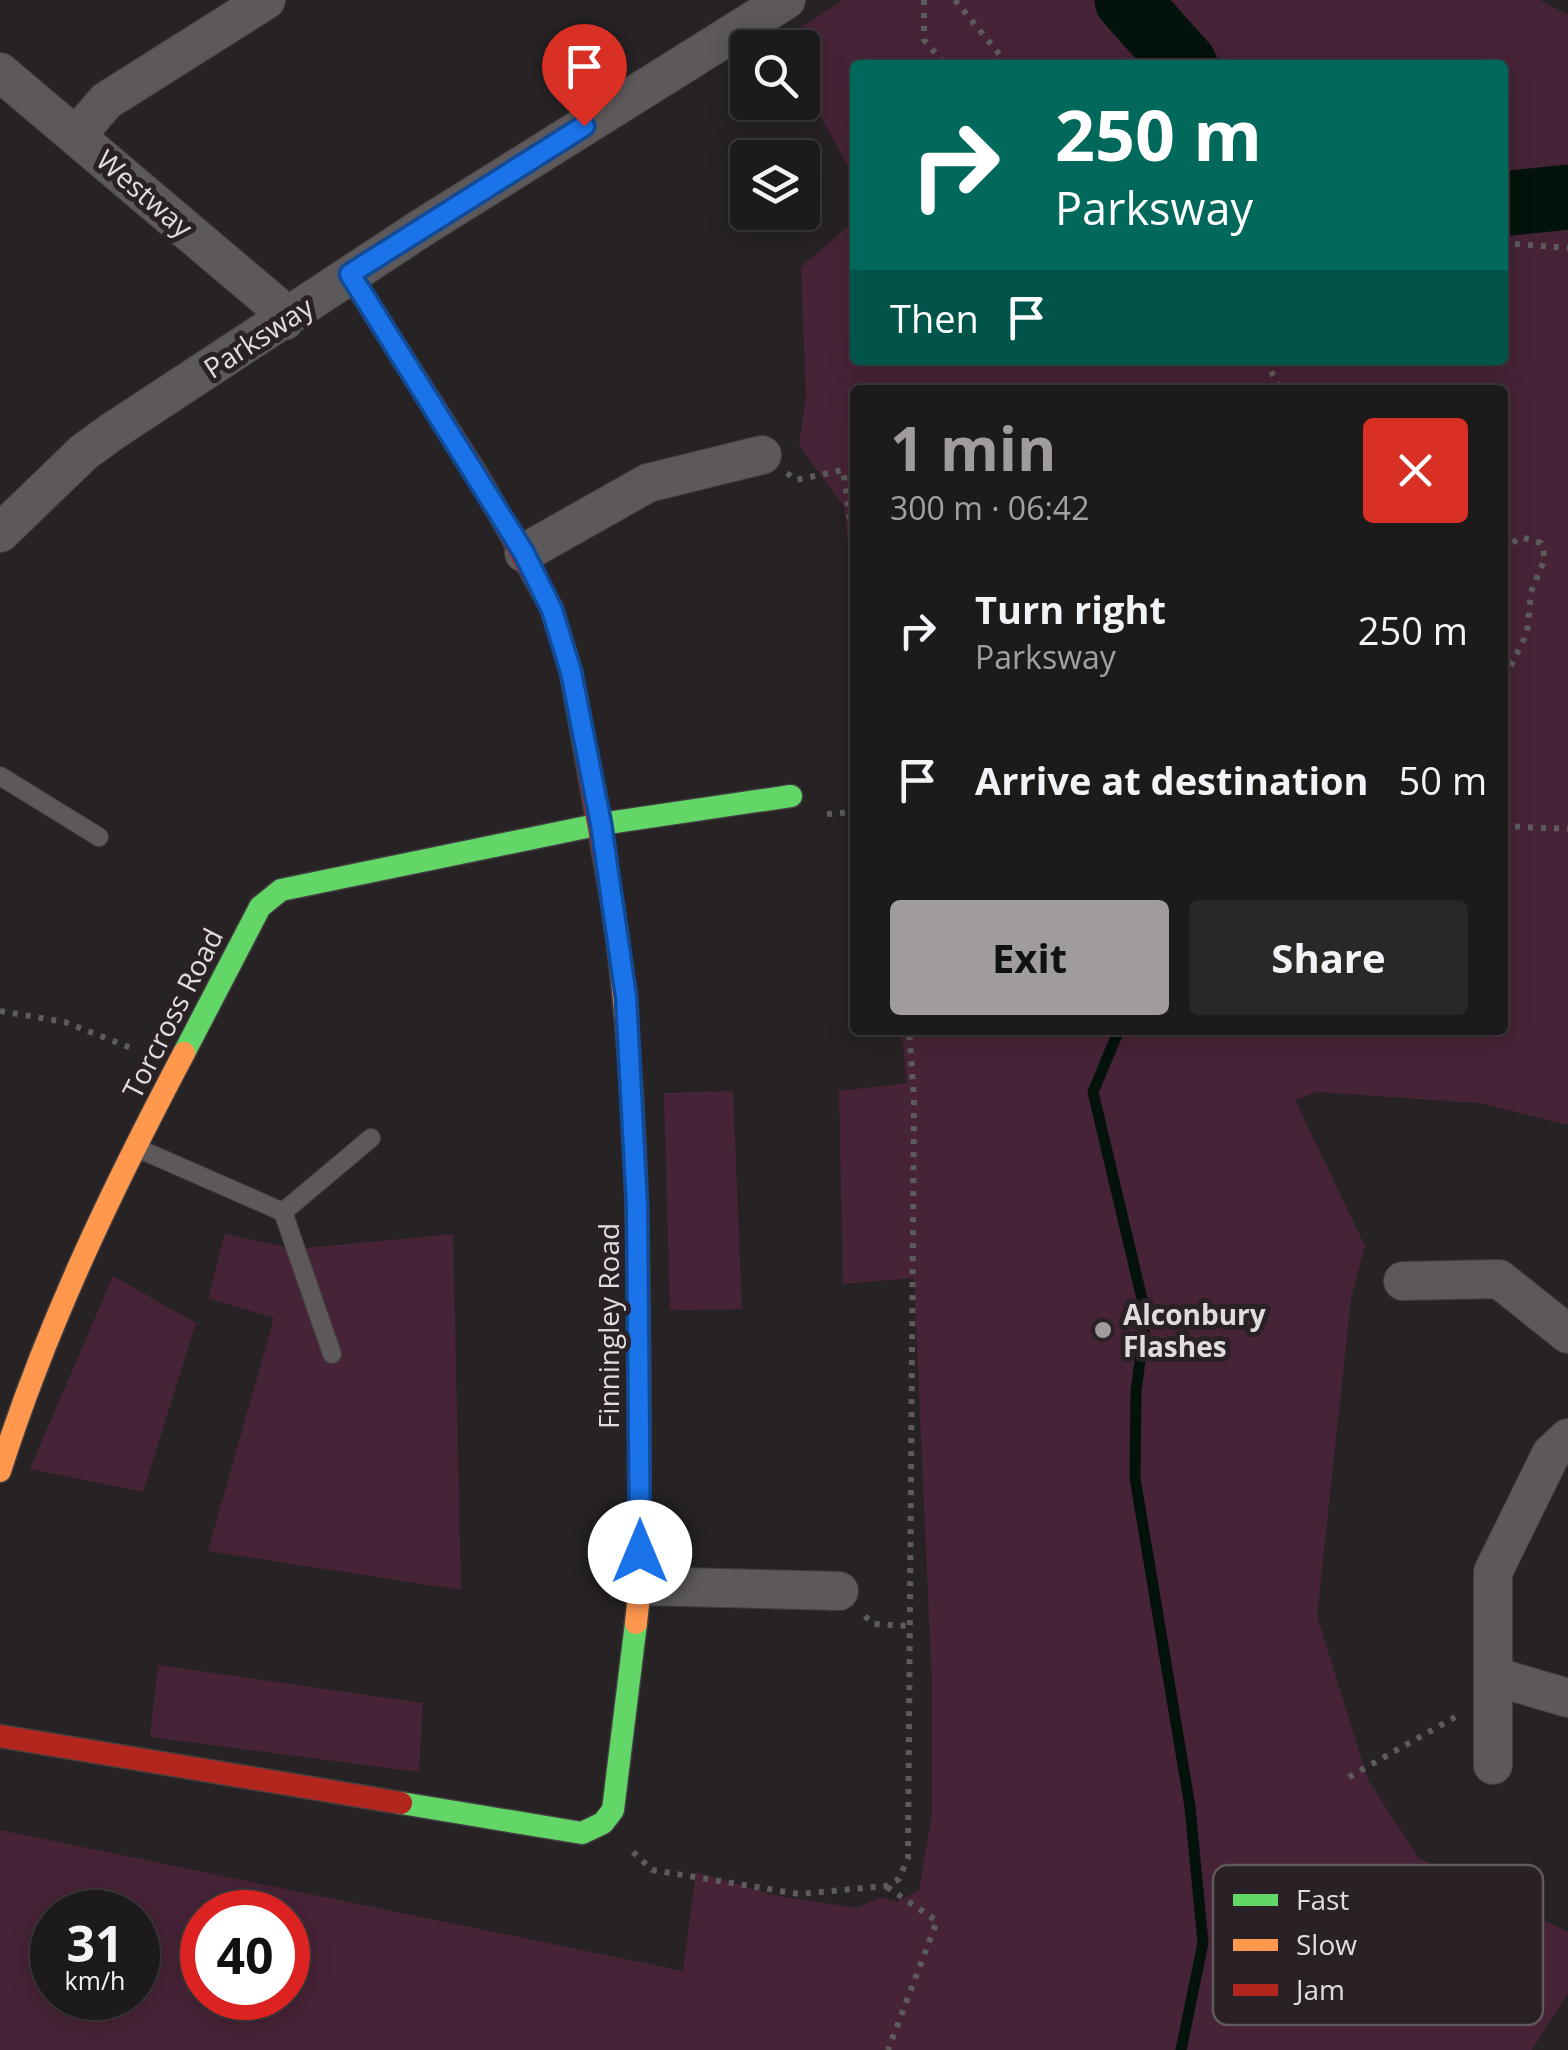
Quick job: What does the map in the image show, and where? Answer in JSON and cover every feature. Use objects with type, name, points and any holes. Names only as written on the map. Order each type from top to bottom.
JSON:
[{"type":"street","points":[[78,135],[106,102],[266,0]]},
{"type":"street","name":"Parksway","points":[[0,533],[84,452],[350,274],[786,0]]},
{"type":"street","name":"Westway","points":[[0,72],[274,304],[284,321]]},
{"type":"street","name":"Finningley Road","points":[[0,1736],[582,1833],[593,1831],[612,1810],[640,1586],[637,1206],[626,997],[601,824],[571,672],[552,610],[524,553],[350,274]]},
{"type":"street","points":[[524,553],[606,502],[648,483],[762,455]]},
{"type":"street","name":"Torcross Road","points":[[0,1471],[19,1404],[78,1263],[260,907],[280,890],[601,824],[791,796]]},
{"type":"street","points":[[1403,1280],[1499,1279],[1568,1334]]},
{"type":"street","points":[[1493,1765],[1493,1572],[1551,1454],[1568,1438]]},
{"type":"street","points":[[640,1586],[839,1591]]},
{"type":"street","points":[[1493,1686],[1568,1698]]},
{"type":"lane","points":[[0,776],[99,838]]},
{"type":"lane","points":[[283,1212],[371,1138]]},
{"type":"lane","points":[[137,1148],[283,1212],[332,1354]]},
{"type":"path","points":[[924,0],[924,40],[942,60]]},
{"type":"path","points":[[955,0],[1004,60]]},
{"type":"path","points":[[1508,243],[1568,248]]},
{"type":"path","points":[[762,455],[796,480],[842,470],[850,521]]},
{"type":"path","points":[[1508,546],[1521,537],[1541,543],[1545,558],[1530,592],[1526,633],[1508,671]]},
{"type":"path","points":[[1508,826],[1568,828]]},
{"type":"path","points":[[0,1011],[65,1022],[179,1067]]},
{"type":"path","points":[[839,1591],[873,1624],[910,1626]]},
{"type":"path","points":[[1349,1777],[1493,1686]]},
{"type":"path","points":[[886,1886],[937,1921],[888,2050]]},
{"type":"shaded area","points":[[843,0],[1112,0],[1157,60],[850,60],[850,171],[820,114],[820,30],[796,30]]},
{"type":"shaded area","points":[[1163,0],[1540,0],[1568,15],[1568,186],[1508,194],[1508,60],[1222,60],[1182,24]]},
{"type":"shaded area","points":[[850,224],[850,365],[1508,365],[1508,224],[1568,225],[1568,1125],[1479,1103],[1317,1092],[1295,1100],[1365,1246],[1351,1298],[1317,1616],[1368,1780],[1419,1858],[1433,1865],[1213,1865],[1213,2025],[1543,2025],[1543,1920],[1568,1932],[1568,1993],[1532,2050],[0,2050],[0,1830],[291,1890],[180,1890],[180,2020],[310,2020],[310,1894],[683,1971],[696,1872],[773,1895],[858,1908],[880,1897],[897,1902],[919,1890],[932,1813],[932,1684],[914,1278],[843,1284],[839,1091],[907,1083],[902,1035],[1508,1035],[1508,385],[850,385],[850,561],[844,507],[799,445],[806,396],[801,267]]},
{"type":"shaded area","points":[[733,1091],[742,1309],[670,1310],[664,1093]]},
{"type":"shaded area","points":[[225,1234],[296,1249],[453,1234],[461,1590],[208,1551],[274,1318],[208,1298]]},
{"type":"shaded area","points":[[113,1276],[196,1323],[143,1492],[30,1469]]},
{"type":"shaded area","points":[[158,1665],[423,1703],[419,1772],[150,1737]]},
{"type":"waterway","points":[[1127,0],[1181,60]]},
{"type":"waterway","points":[[1508,203],[1568,197]]},
{"type":"waterway","points":[[1117,1035],[1093,1092],[1146,1316],[1136,1391],[1135,1478],[1190,1807],[1203,1943],[1181,2050]]},
{"type":"traffic: fast","points":[[184,1053],[260,907],[281,890],[601,824],[791,796]]},
{"type":"traffic: fast","points":[[401,1803],[582,1833],[603,1823],[613,1810],[636,1623]]},
{"type":"traffic: slow","points":[[613,907],[635,1161],[640,1586],[636,1623]]},
{"type":"traffic: slow","points":[[0,1471],[38,1363],[83,1258],[184,1053]]},
{"type":"traffic: jam","points":[[350,275],[481,481],[552,609],[571,672],[613,907]]},
{"type":"traffic: jam","points":[[0,1736],[401,1803]]},
{"type":"place","name":"Alconbury Flashes","points":[[1103,1330]]},
{"type":"route","points":[[584,126],[350,274],[524,553],[552,610],[571,672],[601,824],[626,997],[637,1206],[640,1552]]}]
